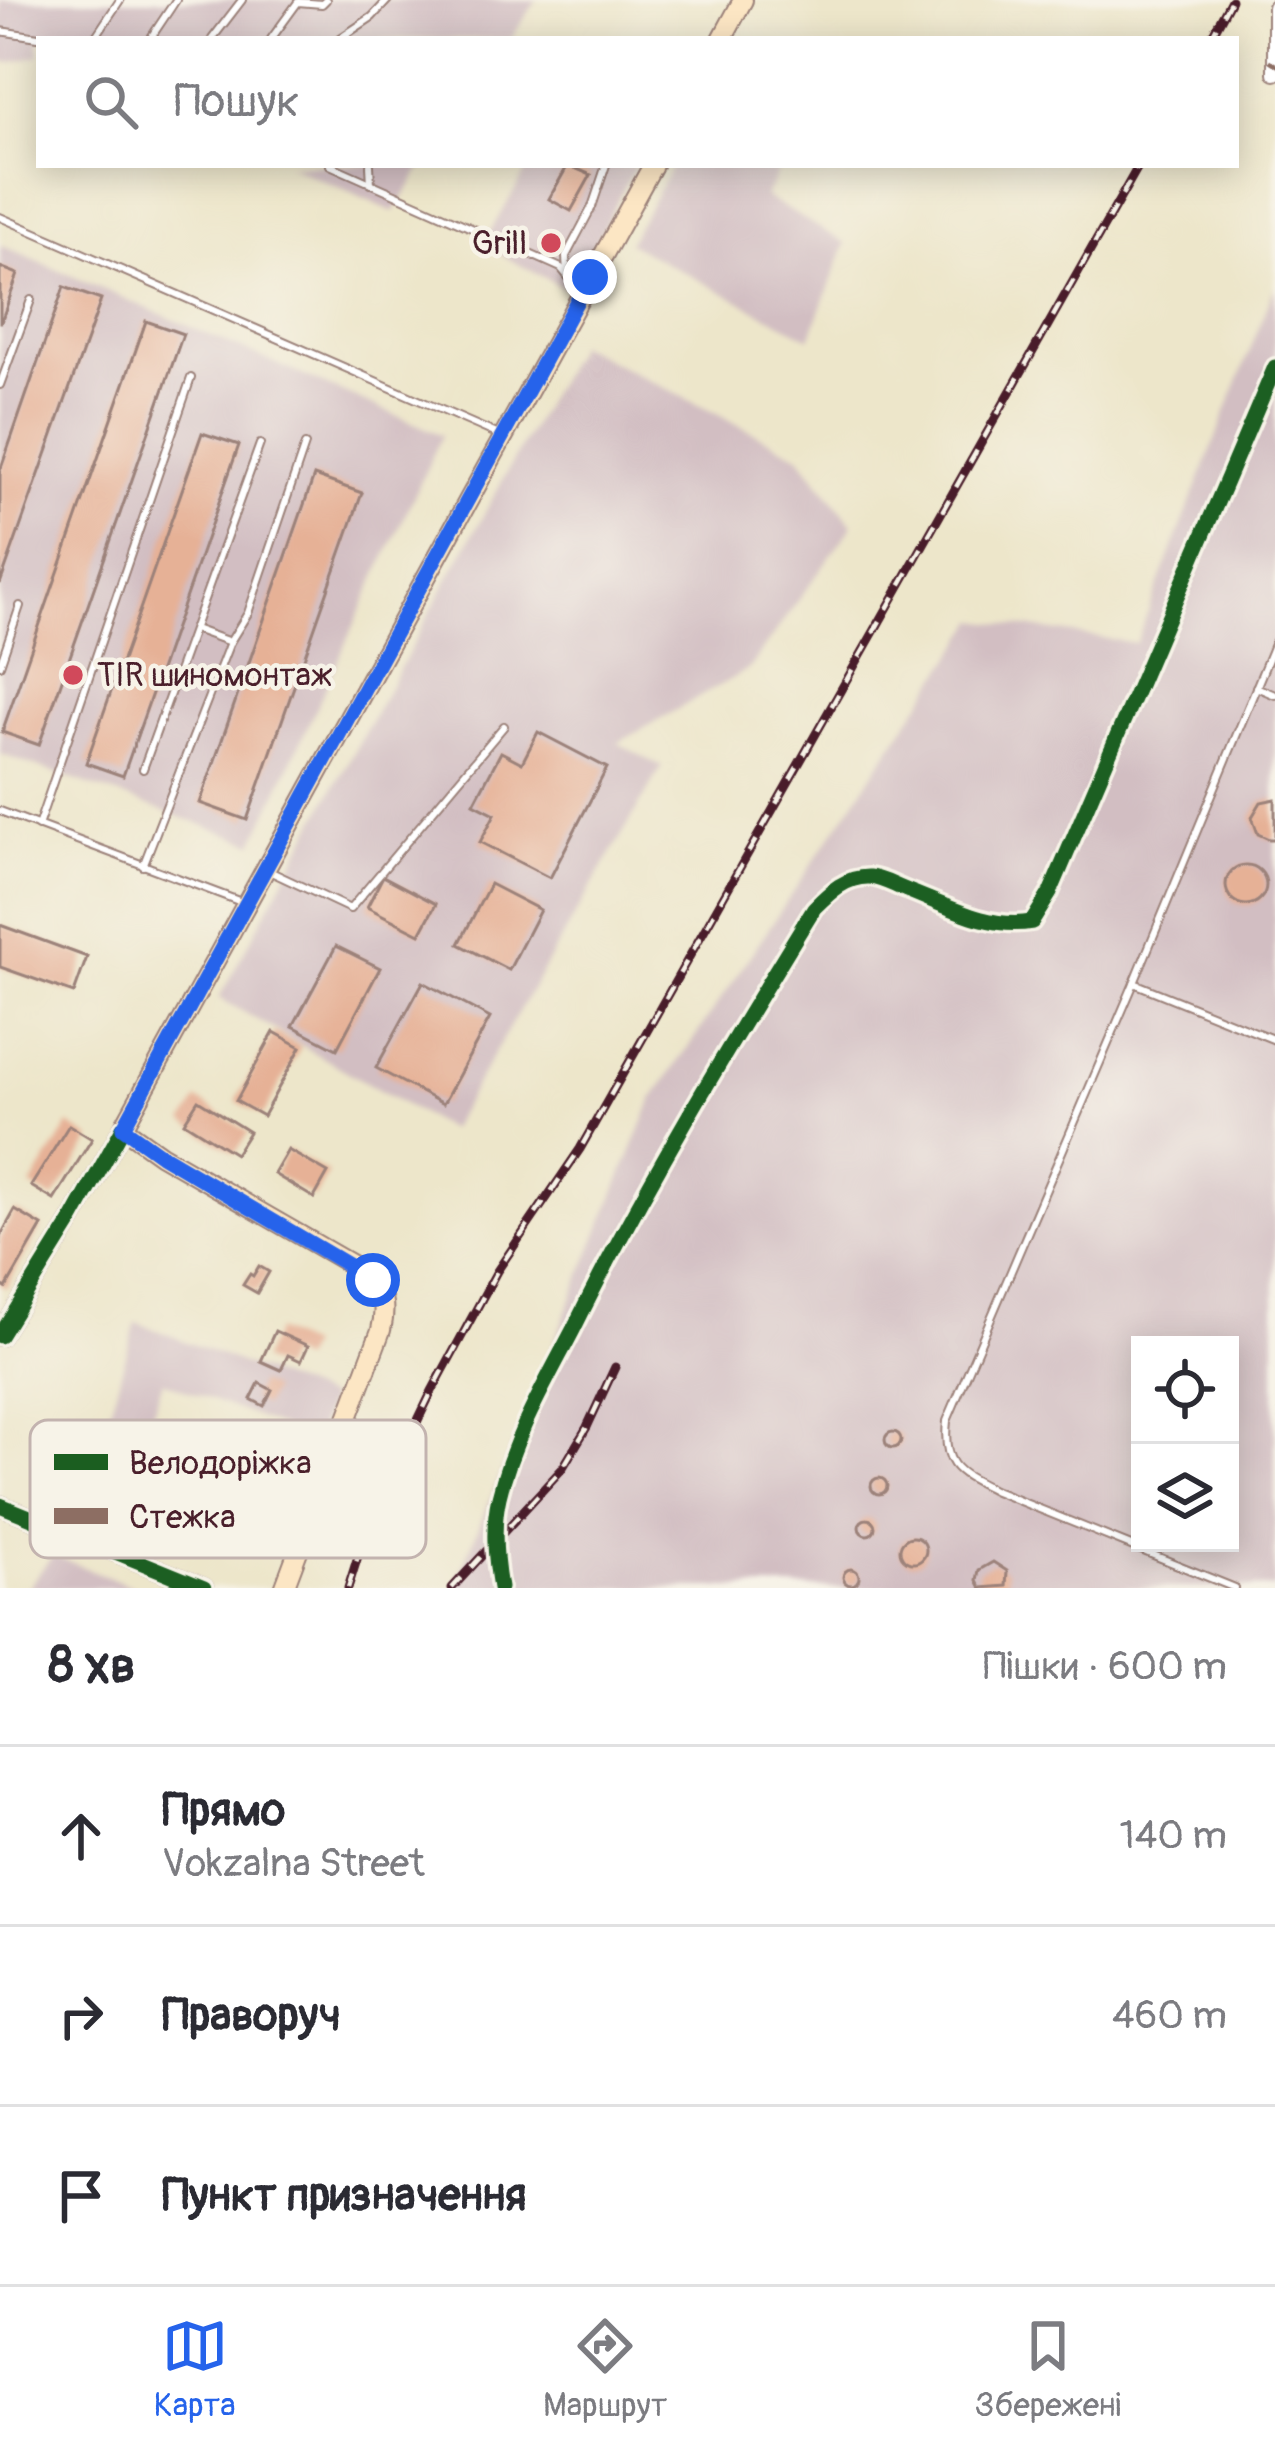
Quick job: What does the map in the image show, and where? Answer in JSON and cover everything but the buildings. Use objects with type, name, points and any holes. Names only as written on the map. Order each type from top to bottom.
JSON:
[{"type":"main road","points":[[724,36],[743,0]]},
{"type":"main road","points":[[0,1336],[72,1220],[651,168]]},
{"type":"main road","points":[[123,1128],[373,1280],[385,1312],[347,1420]]},
{"type":"main road","points":[[0,1505],[30,1517]]},
{"type":"main road","points":[[130,1558],[204,1588]]},
{"type":"main road","points":[[284,1588],[295,1558]]},
{"type":"street","points":[[1275,7],[1275,73]]},
{"type":"street","points":[[500,1588],[494,1553],[498,1500],[516,1443],[687,1115],[814,908],[833,889],[873,877],[989,922],[1010,926],[1032,922],[1050,893],[1275,367]]},
{"type":"lane","points":[[96,36],[120,0]]},
{"type":"lane","points":[[153,36],[176,0]]},
{"type":"lane","points":[[214,36],[242,0]]},
{"type":"lane","points":[[273,36],[298,2],[322,4],[326,0]]},
{"type":"lane","points":[[344,36],[388,0]]},
{"type":"lane","points":[[0,32],[36,37]]},
{"type":"lane","points":[[336,168],[561,268],[581,292]]},
{"type":"lane","points":[[370,168],[371,184]]},
{"type":"lane","points":[[567,276],[566,256],[592,208],[604,168]]},
{"type":"lane","points":[[0,218],[502,436]]},
{"type":"lane","points":[[0,385],[31,300]]},
{"type":"lane","points":[[38,826],[191,378]]},
{"type":"lane","points":[[143,769],[260,444]]},
{"type":"lane","points":[[143,866],[230,642],[248,613],[305,446]]},
{"type":"lane","points":[[0,664],[20,606]]},
{"type":"lane","points":[[194,628],[230,642]]},
{"type":"lane","points":[[1235,1588],[980,1484],[951,1463],[945,1442],[947,1421],[1275,642]]},
{"type":"lane","points":[[1256,687],[1275,694]]},
{"type":"lane","points":[[266,869],[350,909],[504,726]]},
{"type":"lane","points":[[0,811],[246,904]]},
{"type":"lane","points":[[1134,983],[1275,1040]]},
{"type":"shaded area","points":[[0,0],[537,0],[513,36],[36,36],[36,56],[8,63],[0,58]]},
{"type":"shaded area","points":[[295,168],[422,168],[394,212]]},
{"type":"shaded area","points":[[528,168],[634,168],[570,291],[482,245]]},
{"type":"shaded area","points":[[671,168],[780,168],[765,197],[846,243],[810,338],[628,243]]},
{"type":"shaded area","points":[[0,245],[442,435],[254,843],[0,754]]},
{"type":"shaded area","points":[[1275,286],[1275,1588],[454,1588],[653,1099],[977,620],[1136,643]]},
{"type":"shaded area","points":[[577,344],[799,455],[853,525],[749,669],[618,743],[662,767],[449,1130],[219,998]]},
{"type":"shaded area","points":[[136,1322],[329,1398],[322,1420],[263,1420],[163,1381],[150,1420],[107,1420]]},
{"type":"shaded area","points":[[51,1558],[61,1558],[136,1588],[27,1588]]},
{"type":"railway","points":[[1212,36],[1231,0]]},
{"type":"railway","points":[[418,1420],[497,1271],[580,1149],[1137,168]]},
{"type":"railway","points":[[452,1588],[562,1469],[615,1367]]},
{"type":"railway","points":[[348,1588],[357,1558]]},
{"type":"cycle path","points":[[500,1588],[497,1508],[531,1412],[658,1169],[814,908],[846,882],[870,877],[983,919],[1032,922],[1050,893],[1275,367]]},
{"type":"cycle path","points":[[0,1336],[123,1128]]},
{"type":"cycle path","points":[[0,1505],[30,1517]]},
{"type":"cycle path","points":[[130,1558],[204,1588]]},
{"type":"place","name":"Grill","points":[[551,243]]},
{"type":"place","name":"TIR шиномонтаж","points":[[73,675]]},
{"type":"route","points":[[373,1280],[123,1128],[590,277]]}]
